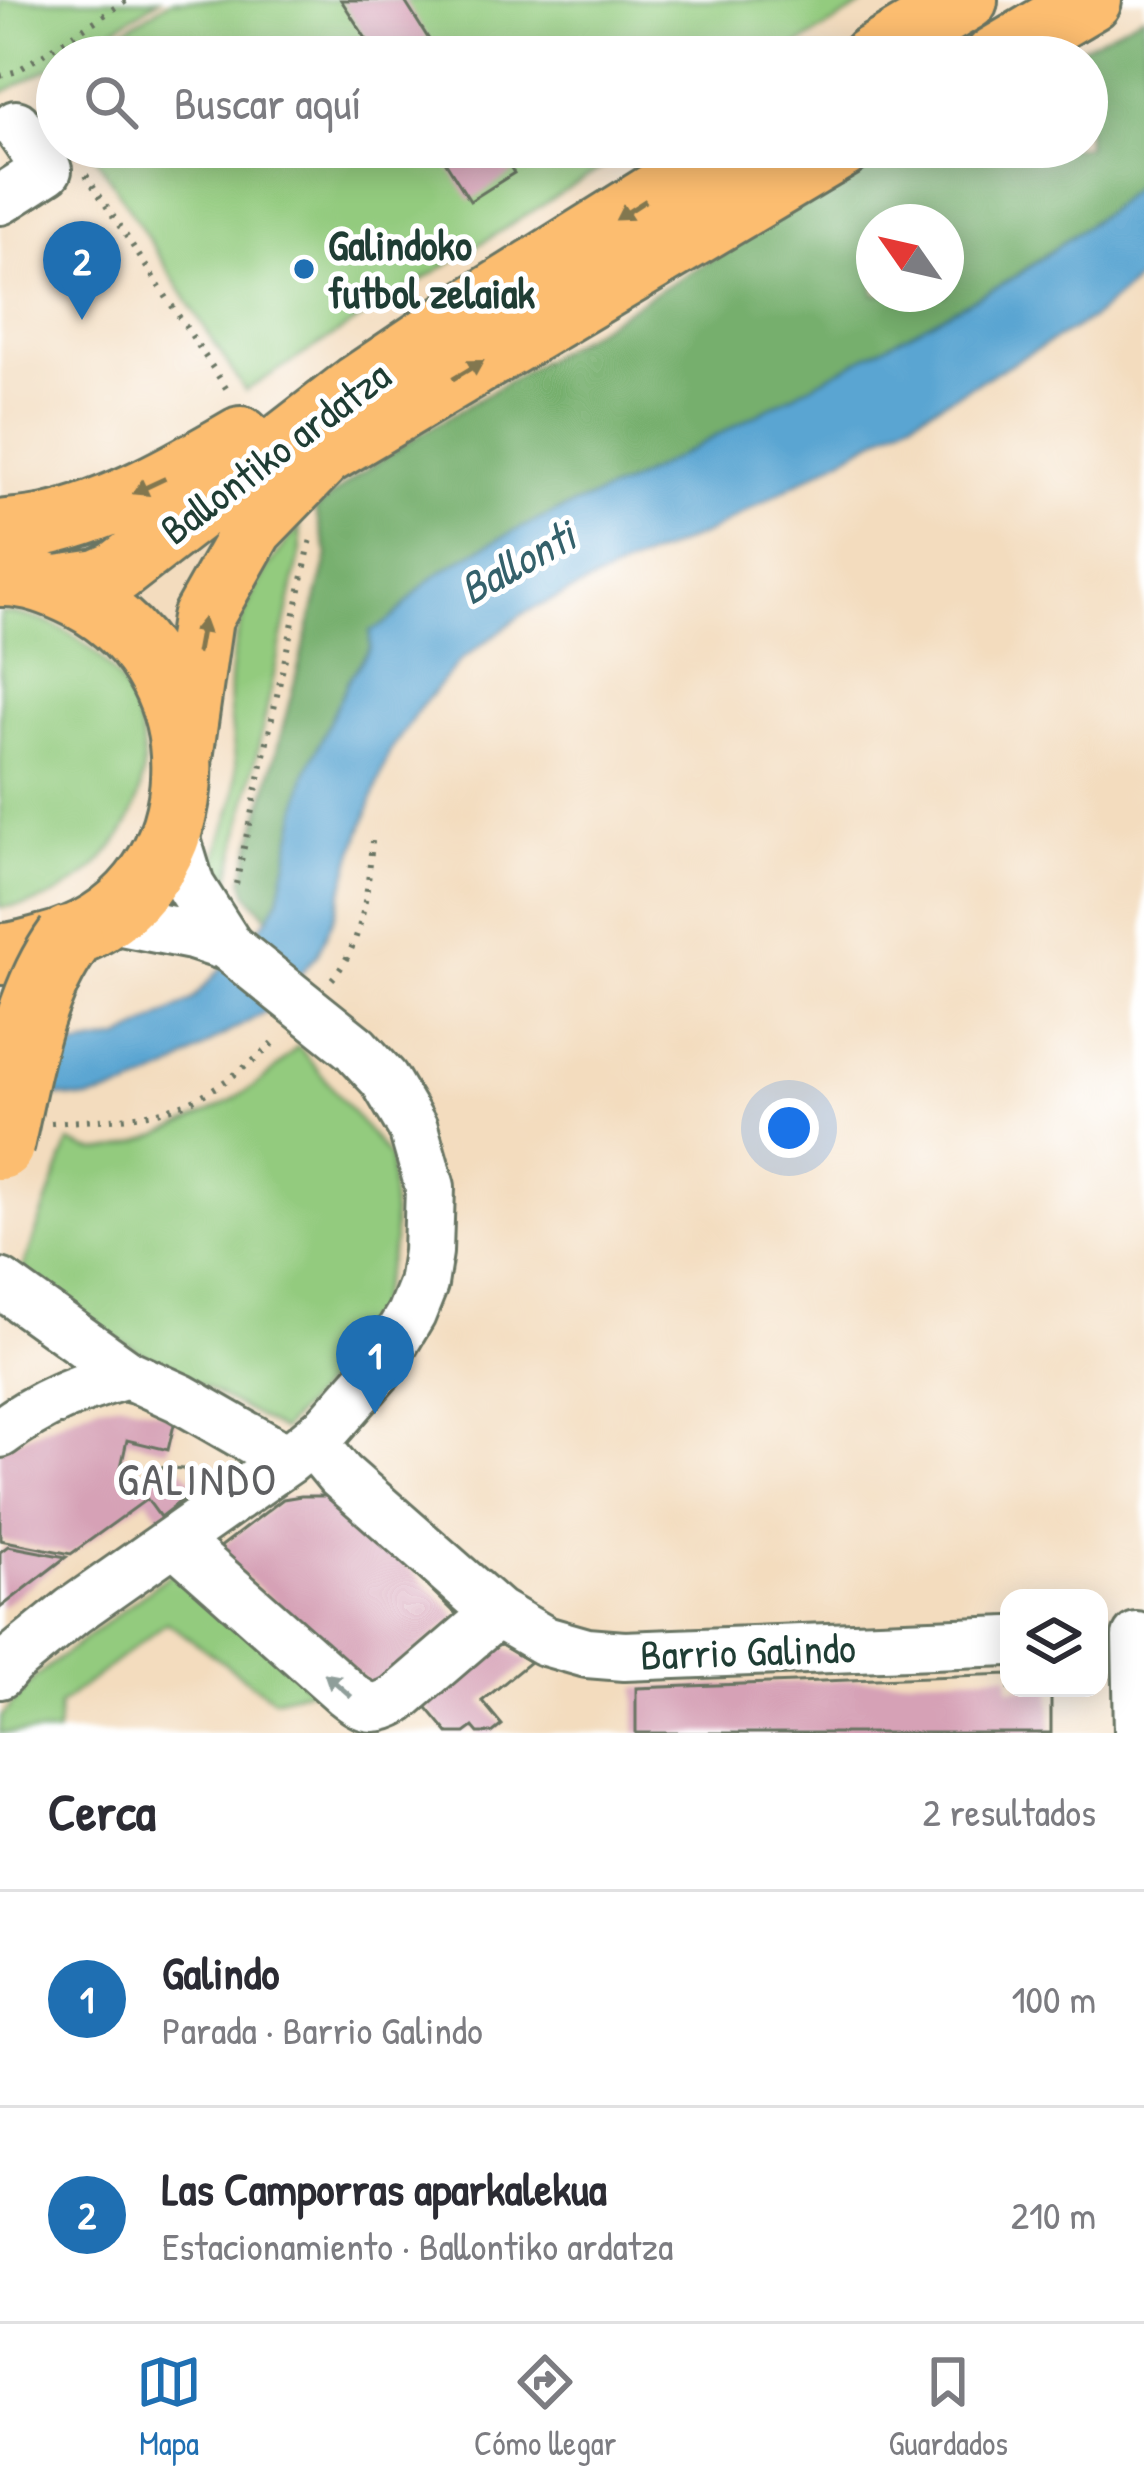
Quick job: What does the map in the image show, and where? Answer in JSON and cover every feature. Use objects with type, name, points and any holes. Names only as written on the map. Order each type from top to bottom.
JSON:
[{"type":"highway","points":[[23,1134],[26,1034],[51,963],[87,928]]},
{"type":"main road","points":[[906,36],[967,0]]},
{"type":"main road","points":[[1030,36],[1091,0]]},
{"type":"main road","name":"Ballontiko ardatza","points":[[28,581],[99,580],[117,572],[421,342],[697,168]]},
{"type":"main road","name":"Ballontiko ardatza","points":[[87,928],[134,892],[156,862],[172,827],[202,618],[253,528],[324,455],[808,168]]},
{"type":"main road","points":[[0,531],[46,525],[97,510],[252,431],[311,421]]},
{"type":"main road","points":[[28,581],[106,612],[144,650],[171,698],[183,751]]},
{"type":"main road","points":[[0,954],[87,928]]},
{"type":"street","points":[[16,125],[36,154]]},
{"type":"street","points":[[5,194],[46,168]]},
{"type":"street","points":[[0,1674],[73,1611],[328,1427],[377,1371],[423,1284],[430,1187],[413,1128],[384,1079],[355,1048],[229,947],[190,886],[172,827]]},
{"type":"street","points":[[87,928],[192,935],[229,947]]},
{"type":"street","name":"Barrio Galindo","points":[[0,1282],[128,1374],[300,1450],[340,1475],[497,1613],[545,1641],[587,1653],[624,1656],[1000,1641]]},
{"type":"street","points":[[0,1433],[70,1391],[128,1374]]},
{"type":"street","points":[[175,1540],[346,1693],[370,1708],[397,1699],[497,1613]]},
{"type":"street","points":[[1126,1638],[1139,1733]]},
{"type":"path","points":[[72,36],[128,0]]},
{"type":"path","points":[[0,76],[36,59]]},
{"type":"path","points":[[81,168],[233,399]]},
{"type":"path","points":[[236,885],[313,530]]},
{"type":"path","points":[[328,985],[340,970],[366,908],[372,841]]},
{"type":"path","points":[[23,1134],[180,1106],[232,1076],[288,1028]]},
{"type":"green space","points":[[0,0],[159,0],[102,36],[36,36],[36,75],[0,94]]},
{"type":"green space","points":[[172,0],[871,0],[813,36],[114,36]]},
{"type":"green space","points":[[1144,15],[1144,179],[1108,210],[1010,280],[964,304],[964,204],[856,204],[856,312],[950,312],[622,486],[560,510],[430,580],[387,624],[348,681],[279,898],[268,918],[248,894],[243,879],[328,555],[315,510],[356,477],[862,168],[1108,168],[1108,36],[1104,36]]},
{"type":"green space","name":"Galindoko futbol zelaiak","points":[[103,168],[601,168],[245,391]]},
{"type":"green space","points":[[300,527],[301,550],[225,901],[216,865],[235,794],[232,659],[255,590]]},
{"type":"green space","points":[[0,613],[54,625],[99,656],[130,701],[143,755],[142,779],[127,825],[98,864],[59,893],[0,907]]},
{"type":"green space","points":[[298,1046],[390,1158],[394,1241],[369,1335],[282,1430],[119,1340],[20,1277],[69,1142],[110,1150],[174,1128],[250,1089]]},
{"type":"green space","points":[[182,1565],[317,1688],[274,1699],[167,1622],[59,1705],[57,1733],[0,1733],[1,1717],[35,1677]]},
{"type":"water","name":"Ballonti","points":[[1144,179],[1144,274],[1091,319],[711,531],[524,613],[460,661],[389,753],[336,913],[317,955],[267,1011],[172,1069],[128,1089],[88,1099],[0,1090],[0,1035],[62,1049],[120,1039],[191,1001],[268,918],[279,898],[305,775],[348,681],[370,648],[370,631],[390,620],[425,584],[502,537],[622,486],[949,312],[964,312],[964,304],[1017,276]]},
{"type":"building","points":[[341,0],[404,0],[427,36],[364,36]]},
{"type":"building","points":[[449,168],[511,168],[514,173],[470,201]]},
{"type":"building","points":[[123,1402],[176,1416],[168,1450],[127,1440],[119,1476],[132,1478],[136,1484],[159,1467],[183,1469],[199,1487],[160,1517],[147,1499],[71,1554],[0,1540],[0,1447],[97,1405]]},
{"type":"building","points":[[326,1496],[358,1518],[458,1616],[373,1687],[215,1551],[283,1499]]},
{"type":"building","points":[[8,1546],[66,1557],[0,1608],[0,1552]]},
{"type":"building","points":[[501,1645],[530,1662],[482,1701],[502,1725],[492,1733],[478,1733],[473,1727],[465,1733],[448,1733],[423,1703],[487,1649]]},
{"type":"building","points":[[1000,1674],[1000,1697],[1051,1697],[1051,1733],[636,1733],[636,1688]]},
{"type":"place","name":"Galindoko futbol zelaiak","points":[[304,269]]},
{"type":"place","name":"Las Camporras aparkalekua","points":[[82,320]]},
{"type":"place","name":"Galindo","points":[[375,1414]]},
{"type":"district","name":"GALINDO","points":[[198,1479]]}]
